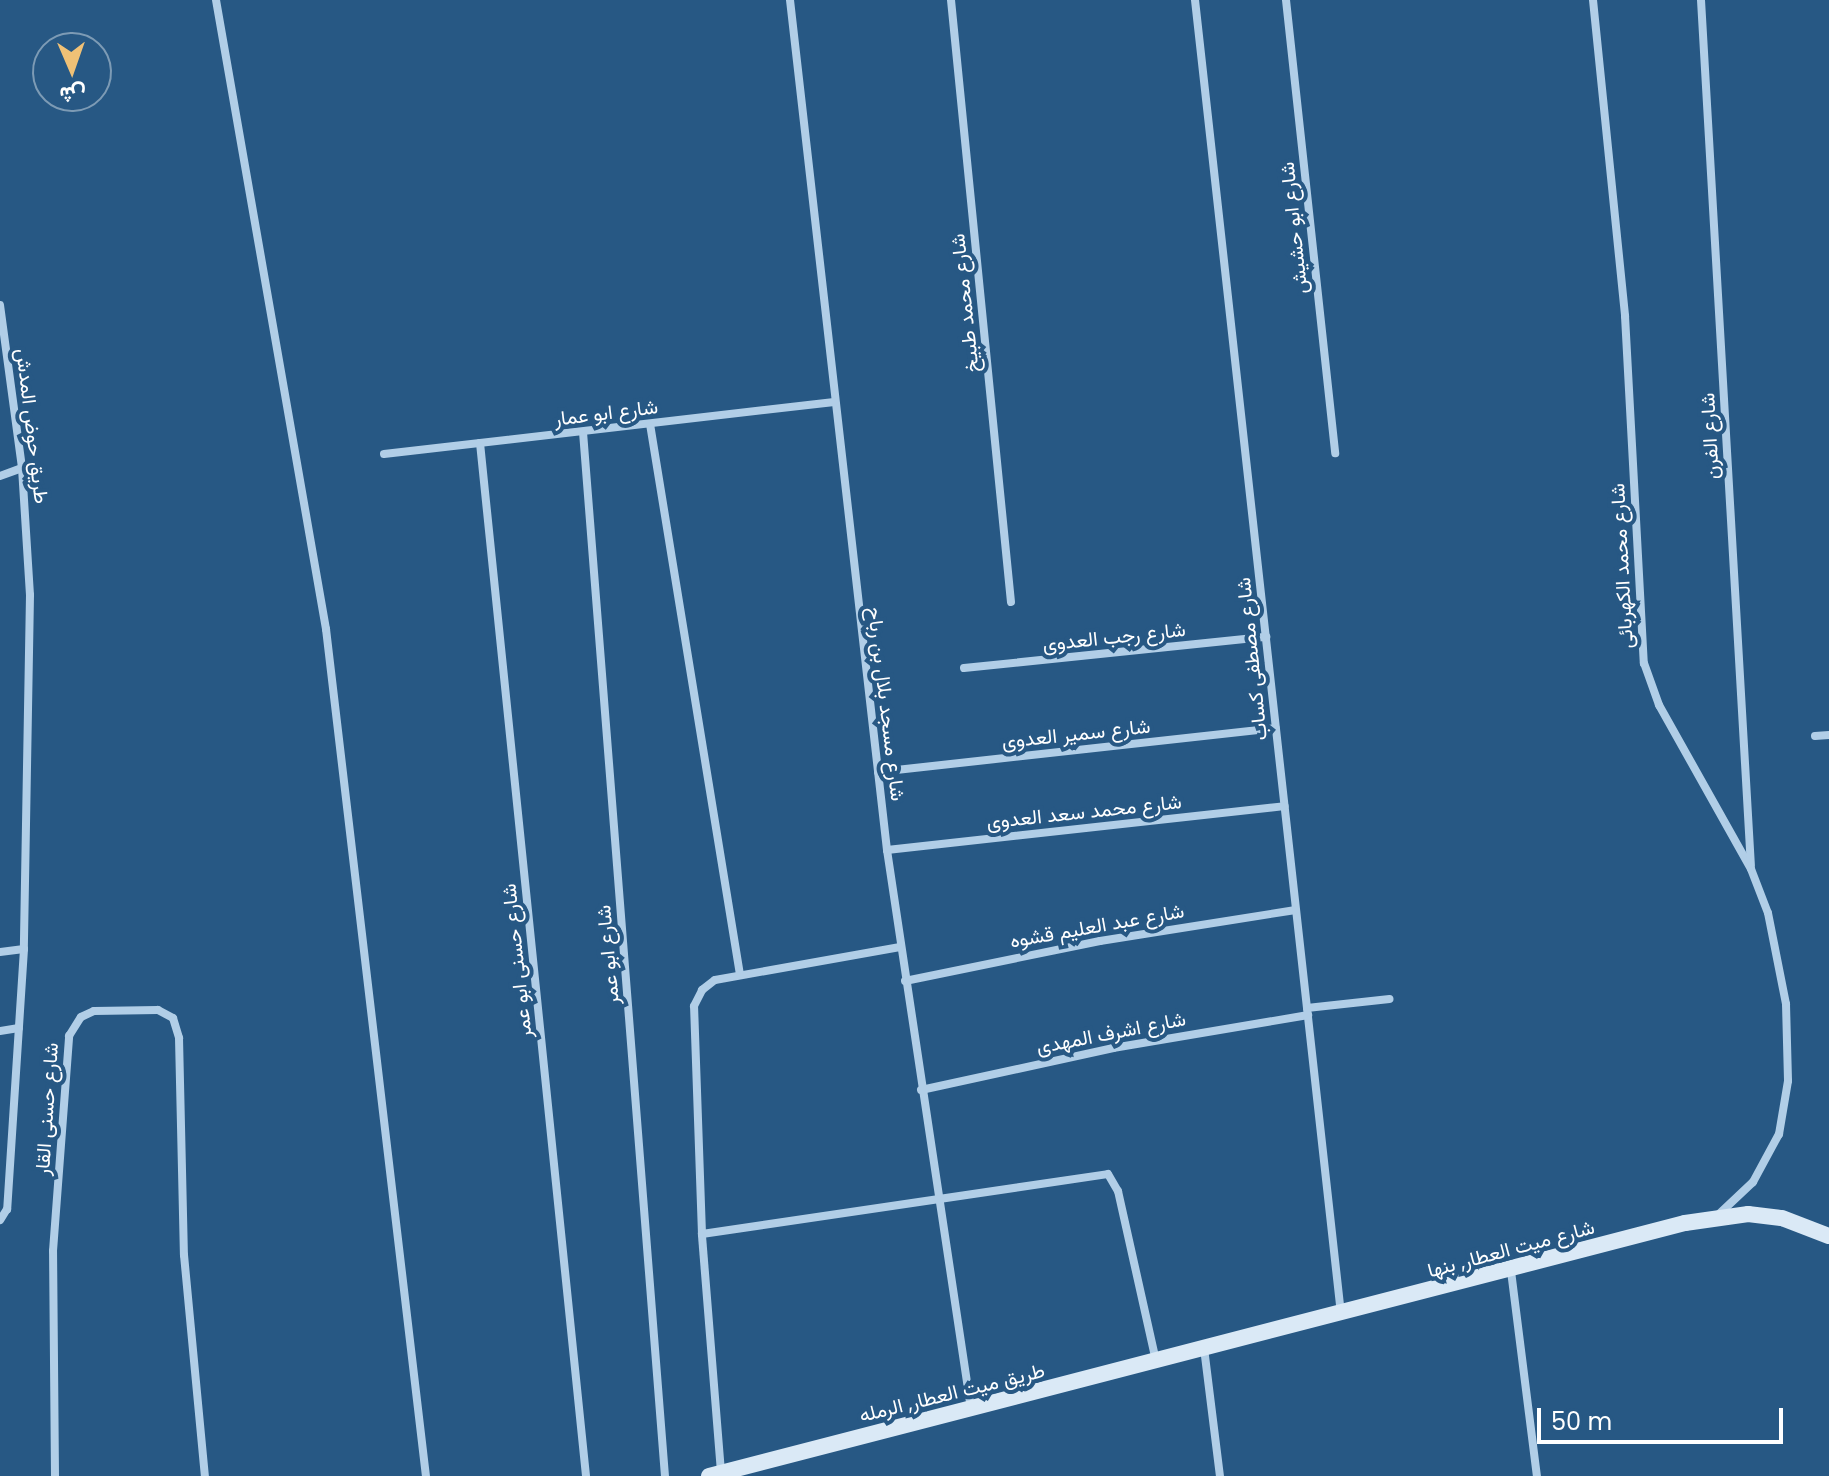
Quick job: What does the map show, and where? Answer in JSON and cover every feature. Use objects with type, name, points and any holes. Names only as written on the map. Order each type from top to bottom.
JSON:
[{"type":"main road","name":"شارع ميت العطار, بنها","points":[[1204,1348],[1714,1218],[1782,1218],[1829,1236]]},
{"type":"main road","name":"طريق ميت العطار, الرمله","points":[[715,1474],[1204,1348]]},
{"type":"street","points":[[216,0],[326,629],[426,1476]]},
{"type":"street","name":"شارع مسجد بلال بن رباح","points":[[790,0],[832,402],[887,850],[971,1410]]},
{"type":"street","name":"شارع محمد طبيخ","points":[[951,0],[1011,602]]},
{"type":"street","name":"شارع مصطفى كساب","points":[[1195,0],[1341,1315]]},
{"type":"street","name":"شارع ابو حشيش","points":[[1286,0],[1335,453]]},
{"type":"street","name":"شارع محمد الكهربائى","points":[[1593,0],[1625,316],[1644,663],[1659,705],[1751,869],[1780,958],[1786,1108],[1753,1182],[1714,1218]]},
{"type":"street","name":"شارع الفرن","points":[[1701,0],[1751,869]]},
{"type":"street","name":"طريق حوض المدش","points":[[0,305],[22,468],[30,595],[24,949],[7,1209],[0,1220]]},
{"type":"street","name":"شارع ابو عمار","points":[[384,454],[832,402]]},
{"type":"street","points":[[650,424],[740,975]]},
{"type":"street","name":"شارع ابو عمر","points":[[583,432],[665,1476]]},
{"type":"street","name":"شارع حسنى ابو عمر","points":[[480,443],[586,1476]]},
{"type":"street","points":[[0,476],[22,468]]},
{"type":"street","name":"شارع رجب العدوى","points":[[964,668],[1266,637]]},
{"type":"street","name":"شارع سمير العدوى","points":[[878,772],[1276,728]]},
{"type":"street","points":[[1815,736],[1829,735]]},
{"type":"street","name":"شارع محمد سعد العدوى","points":[[887,850],[1285,806]]},
{"type":"street","name":"شارع عبد العليم قشوه","points":[[905,981],[1100,941],[1296,910]]},
{"type":"street","points":[[715,1474],[694,1006],[715,980],[900,947]]},
{"type":"street","points":[[0,952],[24,949]]},
{"type":"street","points":[[1308,1012],[1390,999]]},
{"type":"street","name":"شارع حسنى القار","points":[[55,1476],[53,1251],[69,1036],[81,1017],[94,1011],[158,1010],[173,1018],[179,1038],[184,1255],[205,1476]]},
{"type":"street","name":"شارع اشرف المهدى","points":[[921,1090],[1113,1048],[1308,1012]]},
{"type":"street","points":[[0,1031],[19,1028]]},
{"type":"street","points":[[702,1234],[1108,1174],[1118,1191],[1156,1361]]},
{"type":"street","points":[[1511,1271],[1537,1476]]},
{"type":"street","points":[[1204,1348],[1220,1476]]}]
